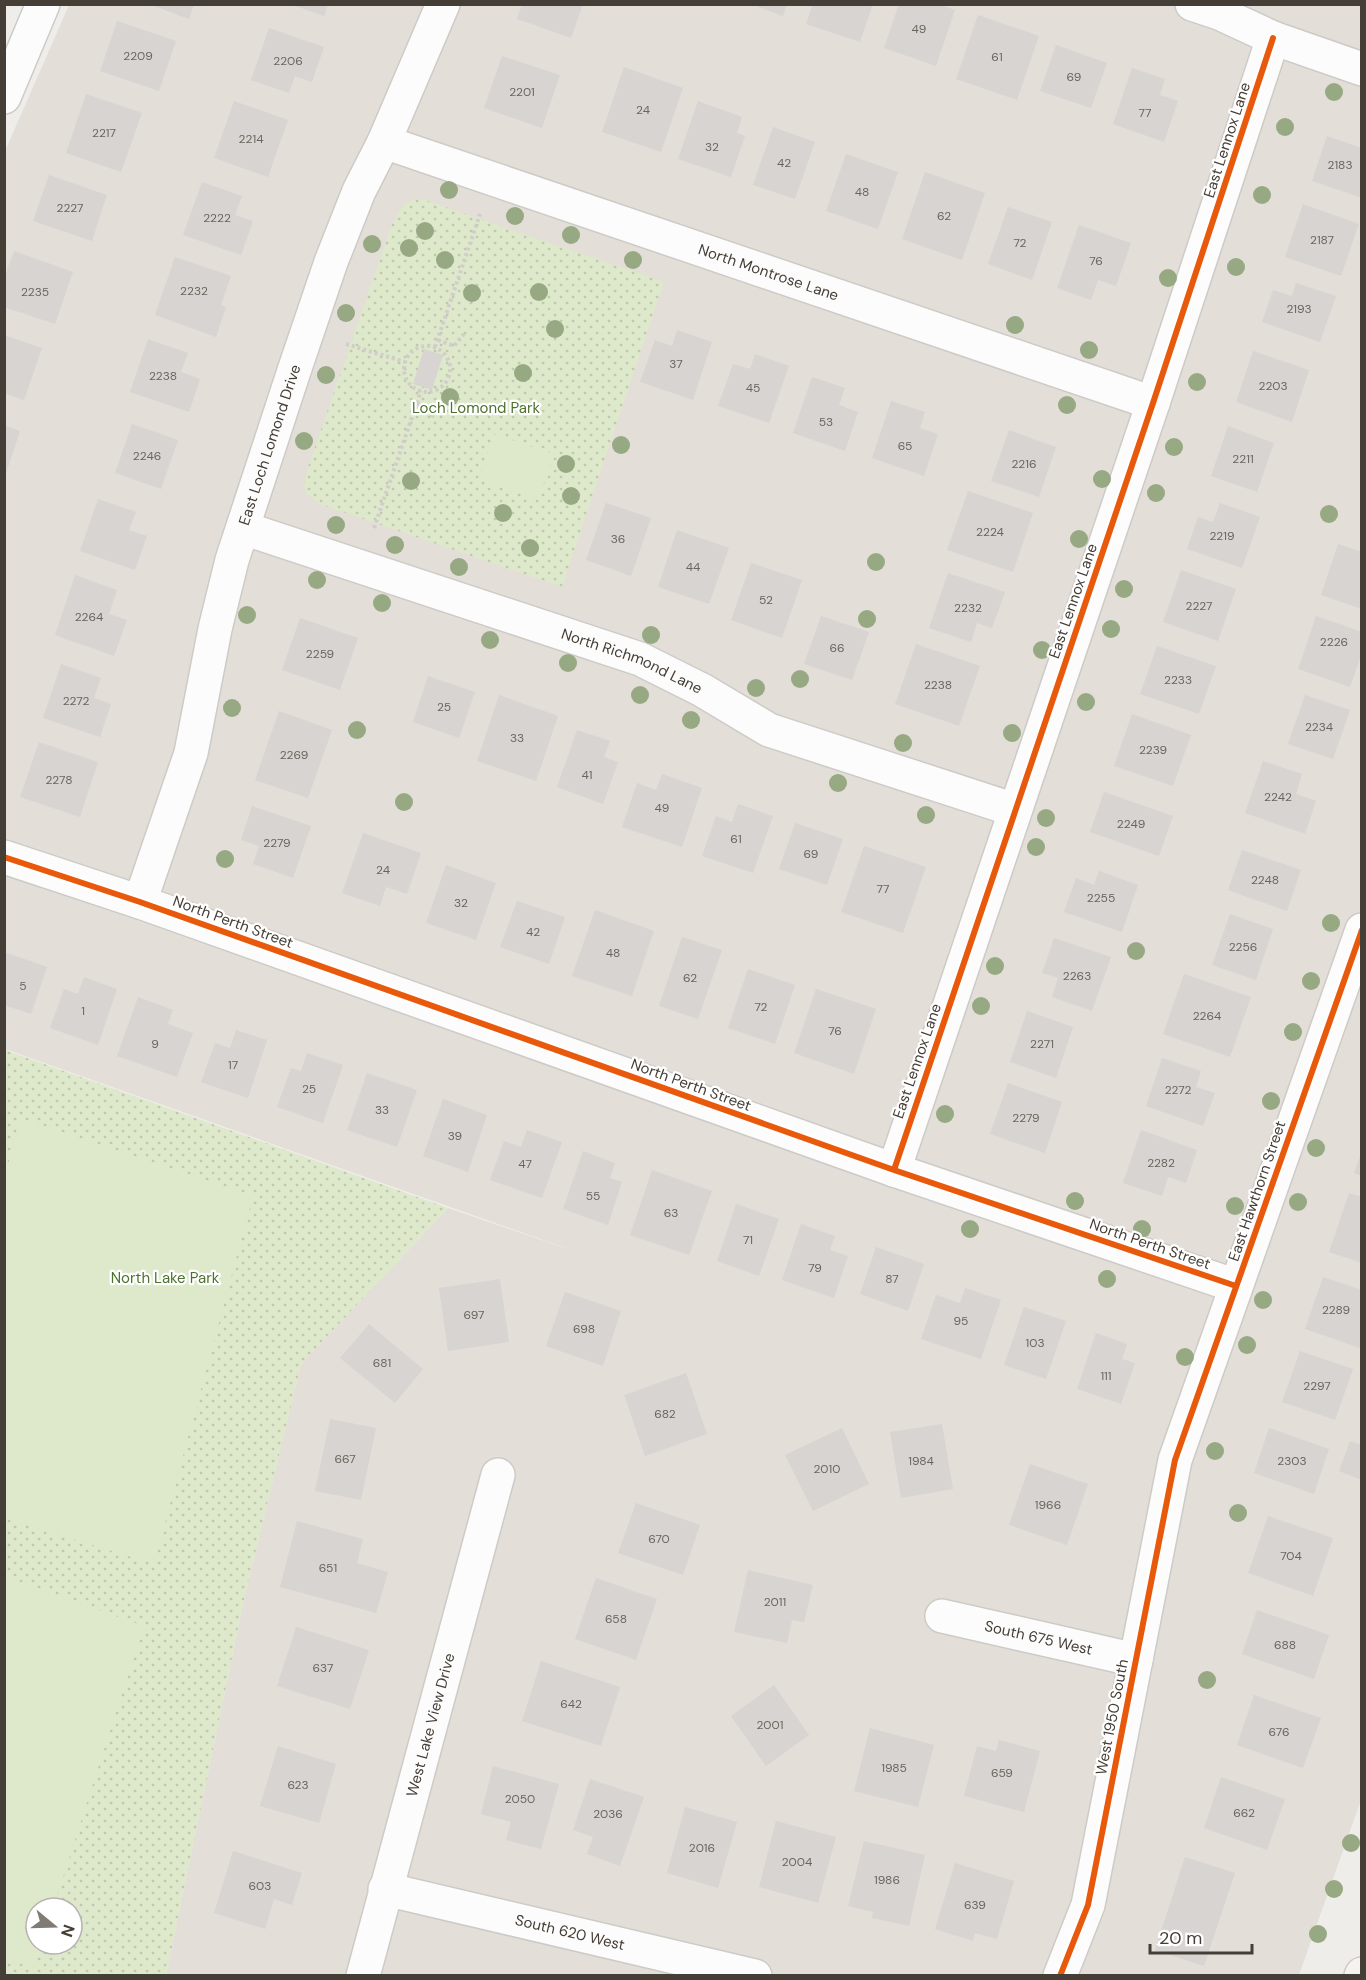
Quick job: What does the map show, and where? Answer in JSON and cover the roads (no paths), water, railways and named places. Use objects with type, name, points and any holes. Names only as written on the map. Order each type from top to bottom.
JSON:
[{"type":"street","points":[[4,97],[44,4]]},
{"type":"street","name":"East Loch Lomond Drive","points":[[140,902],[191,753],[214,629],[232,560],[331,262],[359,191],[384,142],[443,4]]},
{"type":"street","points":[[1192,4],[1273,38],[1362,69]]},
{"type":"street","name":"East Lennox Lane","points":[[894,1170],[1153,403],[1273,38]]},
{"type":"street","name":"North Montrose Lane","points":[[384,142],[1153,403]]},
{"type":"street","name":"North Richmond Lane","points":[[243,528],[640,659],[702,690],[769,730],[1015,810]]},
{"type":"street","name":"North Perth Street","points":[[4,857],[140,902],[894,1170],[1236,1286]]},
{"type":"street","name":"East Hawthorn Street","points":[[1175,1460],[1362,930]]},
{"type":"street","name":"West 1950 South","points":[[1060,1976],[1088,1905],[1175,1460]]},
{"type":"street","name":"West Lake View Drive","points":[[363,1976],[498,1475]]},
{"type":"street","name":"South 675 West","points":[[942,1616],[1136,1660]]},
{"type":"street","name":"South 620 West","points":[[385,1889],[755,1976]]},
{"type":"park label","name":"Loch Lomond Park","points":[[476,408]]},
{"type":"park label","name":"North Lake Park","points":[[165,1278]]}]
